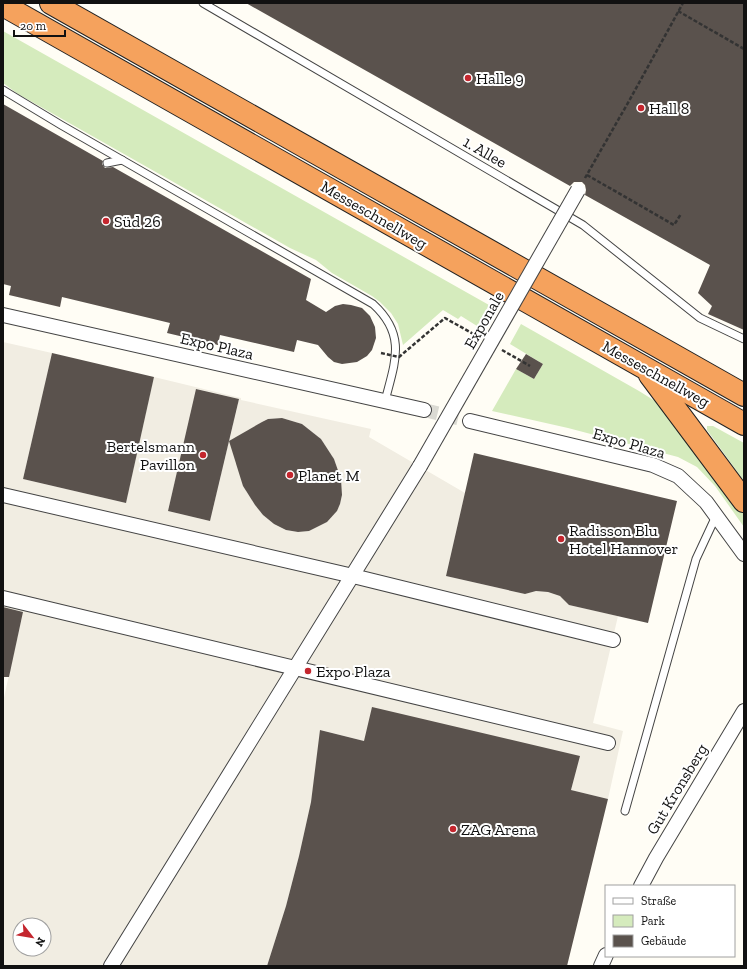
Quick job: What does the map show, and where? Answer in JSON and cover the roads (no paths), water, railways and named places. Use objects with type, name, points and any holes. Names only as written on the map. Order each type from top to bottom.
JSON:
[{"type":"highway","name":"Messeschnellweg","points":[[51,3],[744,394]]},
{"type":"highway","name":"Messeschnellweg","points":[[3,5],[744,424]]},
{"type":"highway","points":[[645,368],[744,501]]},
{"type":"street","name":"Exponale","points":[[353,576],[420,466],[578,190]]},
{"type":"street","name":"Expo Plaza","points":[[3,315],[424,410]]},
{"type":"street","name":"Expo Plaza","points":[[470,420],[653,465],[678,476],[706,502],[744,554]]},
{"type":"street","points":[[3,495],[353,576],[613,640]]},
{"type":"street","points":[[111,966],[353,576]]},
{"type":"street","points":[[3,598],[608,743]]},
{"type":"street","name":"Gut Kronsberg","points":[[642,885],[656,858],[744,711]]},
{"type":"lane","name":"1. Allee","points":[[203,3],[583,225],[700,318],[744,339]]},
{"type":"lane","points":[[3,90],[367,300],[383,313],[391,327],[396,349],[395,362],[385,401]]},
{"type":"lane","points":[[107,163],[122,160]]},
{"type":"lane","points":[[625,811],[696,559],[716,516]]},
{"type":"tunnel","points":[[424,410],[470,421]]},
{"type":"place","name":"Halle 9","points":[[468,78]]},
{"type":"place","name":"Hall 8","points":[[641,108]]},
{"type":"place","name":"Süd 26","points":[[106,221]]},
{"type":"place","name":"Bertelsmann Pavillon","points":[[203,455]]},
{"type":"place","name":"Planet M","points":[[290,475]]},
{"type":"place","name":"Radisson Blu Hotel Hannover","points":[[561,539]]},
{"type":"place","name":"Expo Plaza","points":[[308,671]]},
{"type":"place","name":"ZAG Arena","points":[[453,829]]}]
